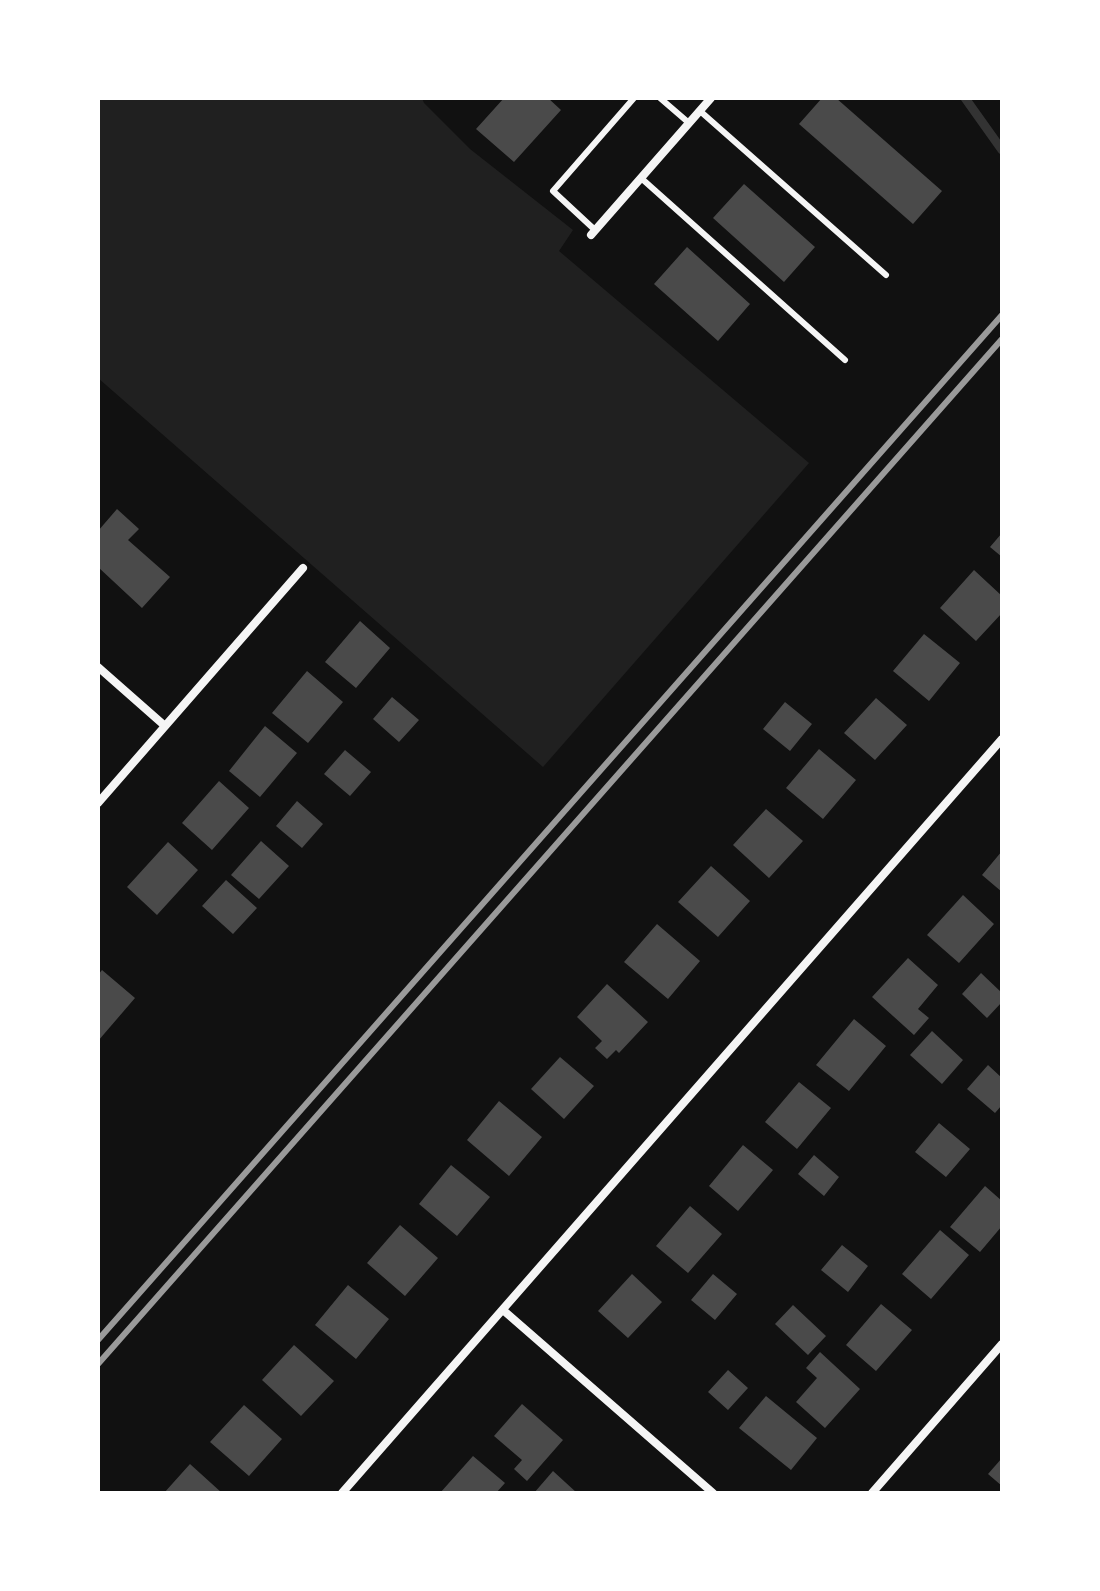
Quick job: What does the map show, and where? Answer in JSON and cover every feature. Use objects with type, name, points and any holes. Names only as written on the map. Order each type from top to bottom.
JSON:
[{"type":"street","points":[[593,233],[711,98]]},
{"type":"street","points":[[98,803],[303,568]]},
{"type":"street","points":[[98,667],[165,726]]},
{"type":"street","points":[[342,1493],[1002,739]]},
{"type":"street","points":[[503,1310],[713,1493]]},
{"type":"street","points":[[872,1493],[1002,1344]]},
{"type":"lane","points":[[593,233],[553,191],[634,98]]},
{"type":"lane","points":[[660,98],[689,123]]},
{"type":"lane","points":[[700,111],[886,275]]},
{"type":"lane","points":[[641,178],[845,360]]},
{"type":"shaded area","points":[[98,98],[422,98],[470,149],[573,230],[559,251],[809,463],[543,767],[98,378]]},
{"type":"building","points":[[504,98],[548,98],[561,110],[514,162],[476,129]]},
{"type":"building","points":[[822,98],[836,98],[942,191],[913,224],[799,124]]},
{"type":"building","points":[[744,184],[815,247],[784,282],[713,218]]},
{"type":"building","points":[[687,247],[750,304],[718,341],[654,284]]},
{"type":"building","points":[[117,509],[139,529],[128,540],[170,577],[142,608],[98,567],[98,531]]},
{"type":"building","points":[[1002,533],[1002,557],[990,547]]},
{"type":"building","points":[[974,570],[1002,596],[1002,613],[976,641],[940,608]]},
{"type":"building","points":[[360,621],[390,648],[356,688],[325,662]]},
{"type":"building","points":[[924,634],[960,663],[929,701],[893,671]]},
{"type":"building","points":[[307,671],[343,702],[308,743],[272,713]]},
{"type":"building","points":[[392,697],[419,720],[399,742],[373,719]]},
{"type":"building","points":[[876,698],[907,725],[875,760],[844,733]]},
{"type":"building","points":[[785,702],[812,724],[790,751],[763,729]]},
{"type":"building","points":[[265,726],[297,753],[260,797],[229,771]]},
{"type":"building","points":[[819,749],[856,780],[823,819],[786,788]]},
{"type":"building","points":[[345,750],[371,772],[350,796],[324,774]]},
{"type":"building","points":[[219,781],[249,808],[212,850],[182,823]]},
{"type":"building","points":[[297,801],[323,824],[302,848],[276,826]]},
{"type":"building","points":[[766,809],[803,841],[769,878],[733,845]]},
{"type":"building","points":[[261,841],[289,866],[259,899],[231,875]]},
{"type":"building","points":[[168,842],[198,870],[157,915],[127,887]]},
{"type":"building","points":[[1002,851],[1002,892],[982,875]]},
{"type":"building","points":[[711,866],[750,901],[718,937],[678,902]]},
{"type":"building","points":[[226,880],[257,908],[233,934],[202,906]]},
{"type":"building","points":[[963,895],[994,924],[959,963],[927,935]]},
{"type":"building","points":[[657,924],[700,961],[668,999],[624,962]]},
{"type":"building","points":[[908,958],[938,985],[918,1009],[929,1018],[914,1035],[872,997]]},
{"type":"building","points":[[102,970],[135,998],[98,1041],[98,975]]},
{"type":"building","points":[[981,973],[1002,993],[1002,1002],[987,1018],[962,994]]},
{"type":"building","points":[[607,984],[648,1022],[619,1053],[616,1050],[607,1059],[595,1048],[602,1041],[577,1017]]},
{"type":"building","points":[[854,1019],[886,1046],[849,1091],[816,1065]]},
{"type":"building","points":[[932,1031],[963,1060],[942,1084],[910,1055]]},
{"type":"building","points":[[560,1057],[594,1086],[564,1119],[531,1089]]},
{"type":"building","points":[[988,1065],[1002,1078],[1002,1105],[995,1113],[967,1089]]},
{"type":"building","points":[[799,1082],[831,1108],[797,1149],[765,1122]]},
{"type":"building","points":[[499,1101],[542,1137],[509,1176],[467,1140]]},
{"type":"building","points":[[939,1123],[970,1149],[946,1177],[915,1152]]},
{"type":"building","points":[[743,1145],[773,1170],[738,1211],[709,1186]]},
{"type":"building","points":[[814,1155],[839,1177],[824,1196],[798,1174]]},
{"type":"building","points":[[451,1165],[490,1197],[457,1236],[419,1204]]},
{"type":"building","points":[[985,1186],[1002,1201],[1002,1226],[980,1252],[950,1227]]},
{"type":"building","points":[[690,1206],[722,1234],[688,1273],[656,1246]]},
{"type":"building","points":[[400,1225],[438,1258],[405,1296],[367,1263]]},
{"type":"building","points":[[940,1230],[969,1255],[931,1299],[902,1274]]},
{"type":"building","points":[[842,1245],[868,1266],[848,1292],[821,1270]]},
{"type":"building","points":[[632,1274],[662,1302],[628,1338],[598,1311]]},
{"type":"building","points":[[713,1274],[737,1294],[715,1320],[691,1300]]},
{"type":"building","points":[[348,1285],[389,1319],[356,1359],[315,1325]]},
{"type":"building","points":[[881,1304],[912,1330],[876,1371],[846,1345]]},
{"type":"building","points":[[793,1305],[826,1336],[808,1355],[775,1324]]},
{"type":"building","points":[[294,1345],[334,1381],[301,1416],[262,1380]]},
{"type":"building","points":[[820,1352],[860,1389],[825,1428],[796,1402],[817,1378],[806,1368]]},
{"type":"building","points":[[728,1370],[748,1388],[728,1410],[708,1392]]},
{"type":"building","points":[[766,1396],[817,1438],[791,1470],[739,1428]]},
{"type":"building","points":[[522,1404],[563,1440],[527,1481],[514,1469],[522,1460],[494,1436]]},
{"type":"building","points":[[244,1405],[282,1439],[249,1476],[210,1442]]},
{"type":"building","points":[[473,1456],[505,1483],[496,1493],[440,1493]]},
{"type":"building","points":[[1002,1458],[1002,1486],[988,1474]]},
{"type":"building","points":[[190,1464],[222,1493],[164,1493]]},
{"type":"building","points":[[553,1471],[577,1493],[534,1493]]},
{"type":"waterway","points":[[965,98],[1002,150]]},
{"type":"railway","points":[[98,1340],[1002,315]]},
{"type":"railway","points":[[98,1364],[1002,339]]}]
